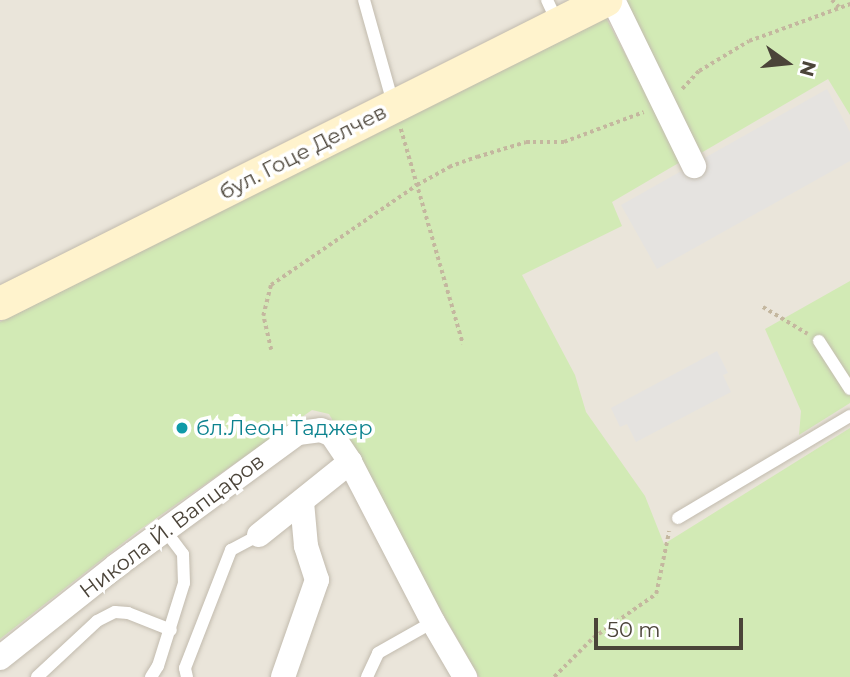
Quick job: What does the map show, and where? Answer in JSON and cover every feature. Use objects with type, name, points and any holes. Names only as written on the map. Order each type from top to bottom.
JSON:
[{"type":"main road","name":"бул. Гоце Делчев","points":[[0,303],[394,107],[553,12],[605,0]]},
{"type":"street","points":[[613,0],[694,166]]},
{"type":"street","name":"Никола Й. Вапцаров","points":[[0,658],[165,530],[298,433],[321,430],[332,435],[350,462],[433,622],[465,677]]},
{"type":"street","points":[[259,535],[350,462]]},
{"type":"street","points":[[283,677],[317,580],[306,547],[302,502]]},
{"type":"lane","points":[[364,0],[394,107]]},
{"type":"lane","points":[[819,341],[850,389]]},
{"type":"lane","points":[[678,518],[850,416]]},
{"type":"lane","points":[[151,677],[171,630],[184,583],[183,554],[165,530]]},
{"type":"lane","points":[[187,677],[185,668],[231,550],[259,535]]},
{"type":"lane","points":[[37,677],[97,621],[116,612],[128,613],[171,630]]},
{"type":"lane","points":[[368,677],[378,653],[433,622]]},
{"type":"path","points":[[832,0],[839,6]]},
{"type":"path","points":[[271,350],[263,316],[271,285],[417,185],[449,167],[477,157],[526,142],[564,142],[635,114],[665,107],[699,71],[749,41],[850,4]]},
{"type":"path","points":[[394,107],[463,344]]},
{"type":"path","points":[[763,307],[819,341]]},
{"type":"path","points":[[554,677],[593,638],[656,594],[669,532],[678,518]]},
{"type":"shaded area","points":[[0,0],[850,0],[850,677],[0,677]]},
{"type":"shaded area","points":[[827,89],[850,132],[850,161],[657,269],[621,205]]},
{"type":"shaded area","points":[[717,351],[728,373],[723,375],[731,392],[636,442],[627,424],[620,427],[611,408]]},
{"type":"green space","points":[[850,0],[850,115],[828,79],[701,153],[624,2]]},
{"type":"green space","points":[[606,18],[682,161],[612,202],[622,226],[522,275],[575,375],[586,412],[645,496],[664,544],[850,428],[850,677],[479,677],[329,414],[312,410],[142,528],[0,639],[0,322]]},
{"type":"green space","points":[[850,281],[850,403],[799,435],[801,411],[765,329]]},
{"type":"place","name":"бл.Леон Таджер","points":[[182,428]]}]
